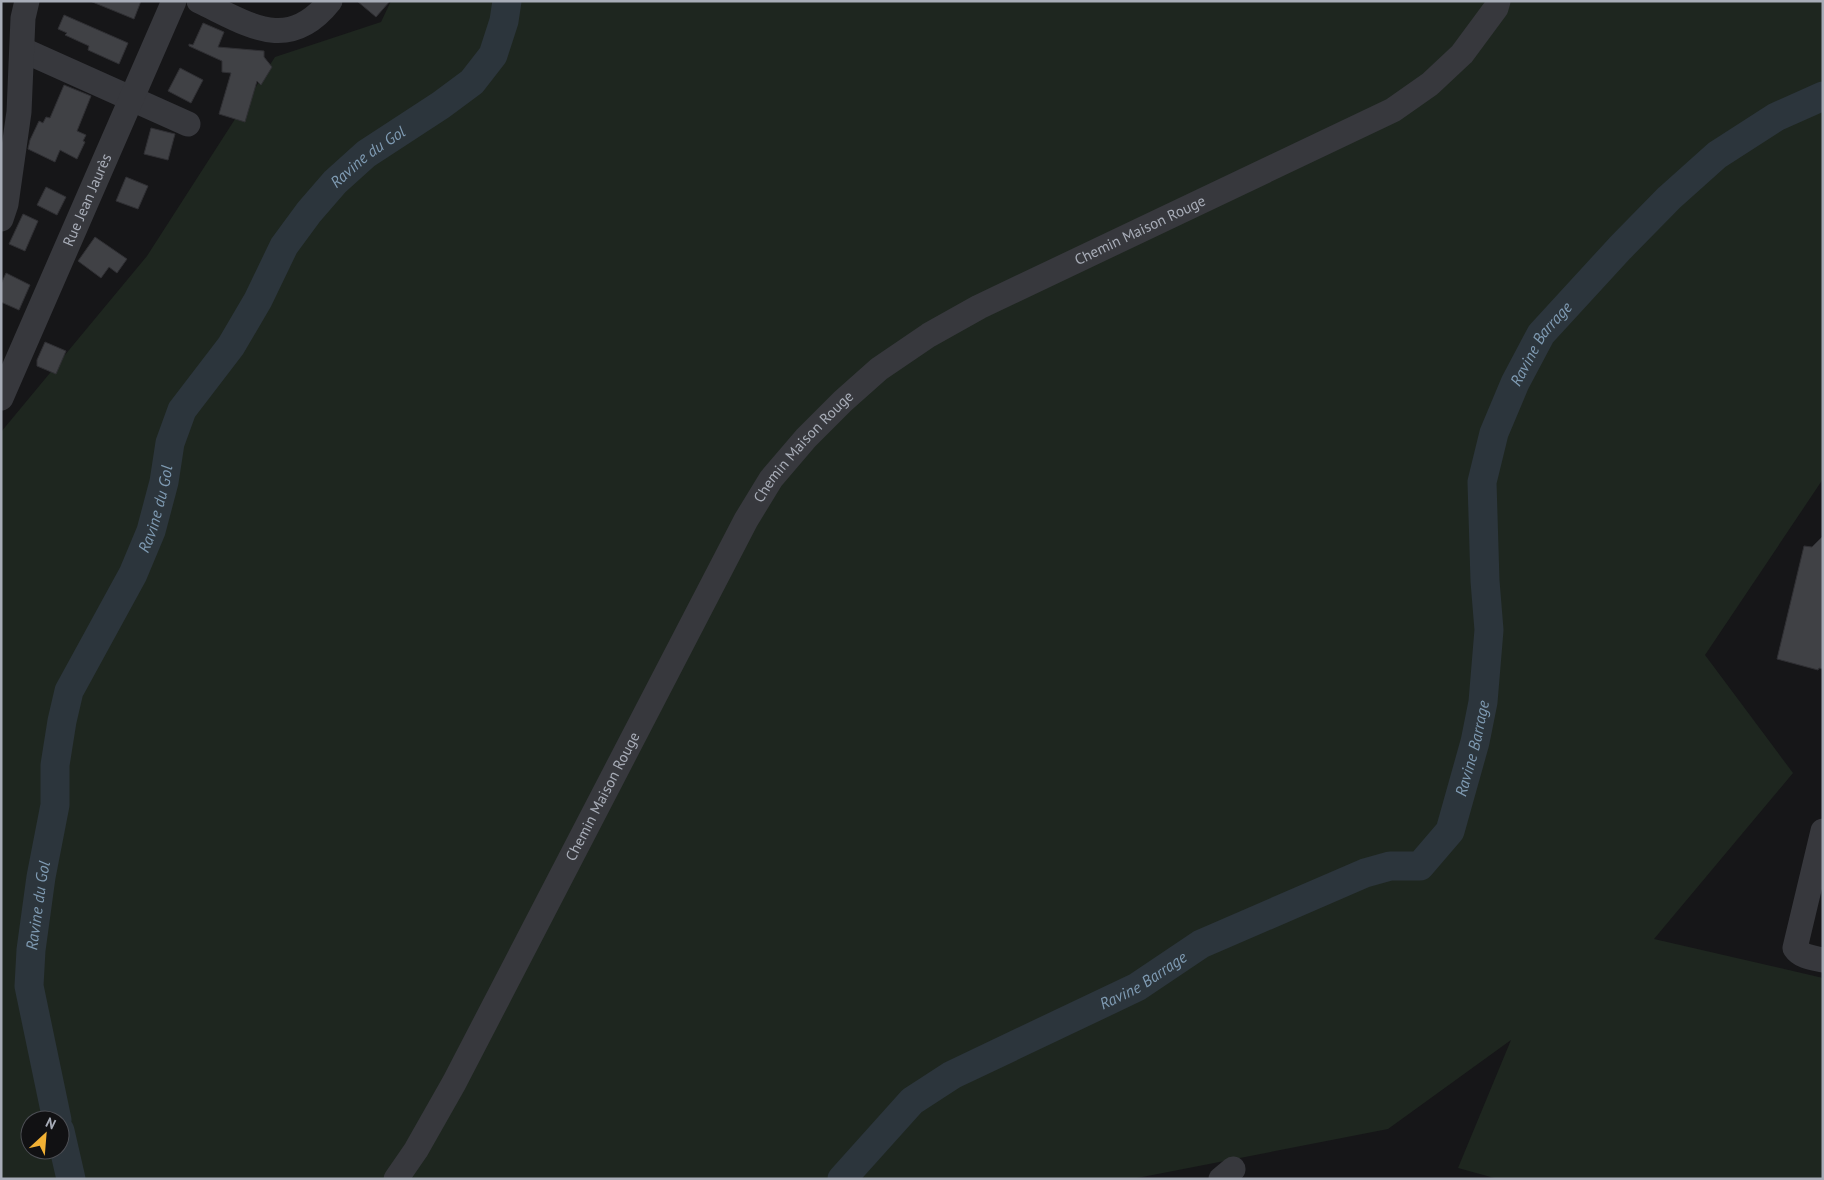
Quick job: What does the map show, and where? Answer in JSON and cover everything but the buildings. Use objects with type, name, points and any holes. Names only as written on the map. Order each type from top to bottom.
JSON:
[{"type":"street","points":[[1,219],[6,204],[19,112],[23,18],[27,1]]},
{"type":"street","name":"Rue Jean Jaurès","points":[[1,398],[174,1]]},
{"type":"street","points":[[200,1],[253,27],[274,31],[302,26],[323,10],[330,1]]},
{"type":"street","name":"Chemin Maison Rouge","points":[[396,1179],[416,1150],[454,1083],[746,520],[771,479],[806,438],[879,369],[929,334],[988,303],[1393,110],[1430,84],[1462,54],[1496,8],[1498,1]]},
{"type":"street","points":[[23,50],[188,124]]},
{"type":"street","points":[[1823,830],[1795,948],[1806,956],[1823,960]]},
{"type":"shaded area","points":[[391,1],[1823,1],[1823,479],[1705,655],[1793,773],[1654,939],[1823,978],[1823,1179],[1498,1179],[1458,1168],[1511,1040],[1388,1129],[1132,1179],[1,1179],[1,432],[147,256],[275,57],[381,22]]},
{"type":"waterway","name":"Ravine du Gol","points":[[55,1110],[29,986],[31,950],[41,877],[55,805],[55,765],[62,721],[69,691],[133,574],[151,531],[164,482],[170,443],[182,410],[231,346],[258,300],[284,246],[309,212],[335,182],[366,154],[441,105],[472,82],[493,55],[504,21],[507,1]]},
{"type":"waterway","name":"Ravine Barrage","points":[[842,1179],[912,1101],[952,1075],[1137,987],[1201,944],[1365,873],[1390,866],[1420,866],[1450,831],[1475,742],[1483,702],[1489,630],[1485,581],[1482,482],[1494,433],[1515,383],[1541,334],[1669,198],[1717,155],[1776,117],[1823,96]]},
{"type":"waterway","name":"Ravine du Gol","points":[[67,1160],[71,1179]]}]
